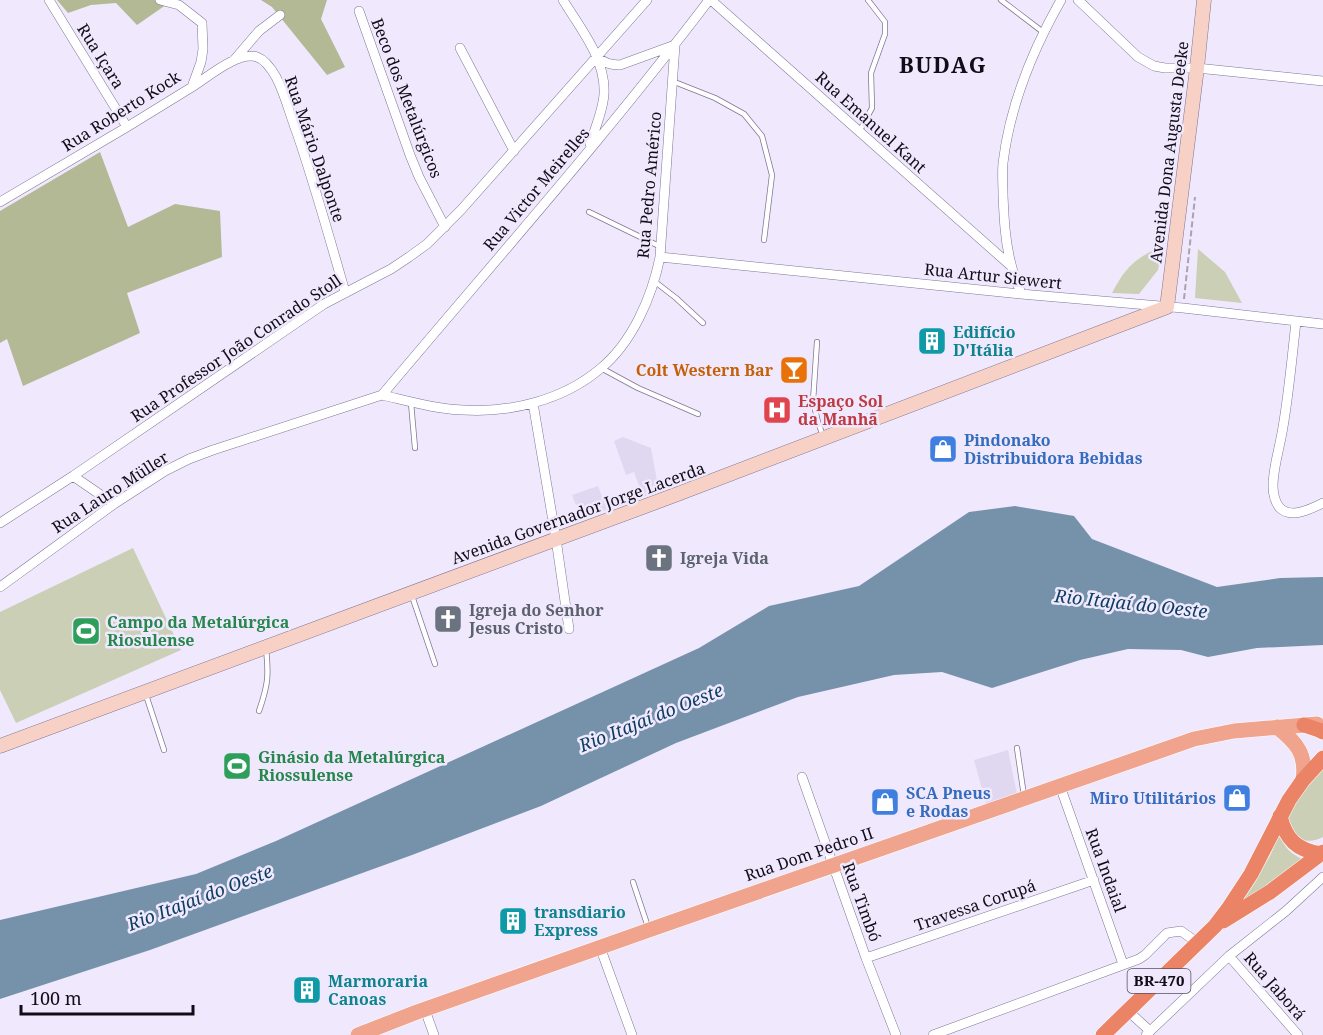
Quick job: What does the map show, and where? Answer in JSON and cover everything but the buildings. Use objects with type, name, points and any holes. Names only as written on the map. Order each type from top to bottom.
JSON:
[{"type":"highway","points":[[1304,725],[1323,732]]},
{"type":"highway","name":"BR-470","points":[[1103,1035],[1215,926],[1251,874],[1289,800],[1303,780],[1320,763]]},
{"type":"highway","points":[[1280,816],[1283,828],[1298,846],[1309,852],[1322,853]]},
{"type":"highway","name":"BR-470","points":[[1215,926],[1270,892],[1322,853]]},
{"type":"main road","name":"Avenida Dona Augusta Deeke","points":[[1167,307],[1204,0]]},
{"type":"main road","name":"Avenida Governador Jorge Lacerda","points":[[0,746],[556,539],[1167,307]]},
{"type":"main road","name":"Rua Dom Pedro II","points":[[358,1035],[600,947],[1194,739],[1234,731],[1323,724]]},
{"type":"main road","points":[[1277,727],[1296,744],[1300,752],[1304,763],[1303,780]]},
{"type":"street","name":"Rua Içara","points":[[49,0],[127,128]]},
{"type":"street","name":"Rua Roberto Kock","points":[[0,202],[192,87],[201,62],[202,23],[179,4],[160,0]]},
{"type":"street","points":[[563,0],[597,57],[604,81],[604,96],[589,150]]},
{"type":"street","name":"Rua Professor João Conrado Stoll","points":[[0,523],[73,476],[324,304],[391,269],[427,244],[514,151],[647,0]]},
{"type":"street","name":"Rua Victor Meirelles","points":[[382,395],[589,150],[710,0]]},
{"type":"street","name":"Rua Emanuel Kant","points":[[710,0],[1011,266]]},
{"type":"street","points":[[1021,294],[1011,266],[1006,242],[1003,166],[1009,124],[1016,97],[1043,32],[1060,0]]},
{"type":"street","points":[[1078,0],[1138,57],[1154,66],[1197,68],[1323,81]]},
{"type":"street","name":"Beco dos Metalúrgicos","points":[[359,11],[410,155],[445,227]]},
{"type":"street","points":[[192,87],[235,59],[259,31],[280,15]]},
{"type":"street","points":[[597,57],[606,64],[620,65],[675,45]]},
{"type":"street","name":"Rua Pedro Américo","points":[[382,395],[461,410],[484,411],[511,408],[559,394],[580,383],[602,368],[618,350],[642,313],[660,257],[675,45]]},
{"type":"street","points":[[459,48],[514,151]]},
{"type":"street","name":"Rua Mário Dalponte","points":[[235,59],[248,56],[258,57],[266,63],[276,78],[310,172],[345,292]]},
{"type":"street","points":[[604,81],[620,65]]},
{"type":"street","name":"Rua Artur Siewert","points":[[660,257],[1183,308],[1323,324]]},
{"type":"street","points":[[1296,322],[1286,414],[1273,492],[1281,510],[1290,512],[1300,512],[1323,503]]},
{"type":"street","name":"Rua Lauro Müller","points":[[0,586],[114,504],[165,471],[189,459],[382,395]]},
{"type":"street","points":[[533,403],[556,539],[568,629]]},
{"type":"street","points":[[73,476],[114,504]]},
{"type":"street","name":"Rua Timbó","points":[[802,777],[832,865],[896,1035]]},
{"type":"street","name":"Rua Indaial","points":[[1060,786],[1123,964]]},
{"type":"street","points":[[1128,1011],[1150,1034],[1229,956],[1286,911],[1323,877]]},
{"type":"street","name":"Travessa Corupá","points":[[866,958],[1094,880]]},
{"type":"street","points":[[933,1035],[1139,959],[1167,933],[1181,931],[1198,943]]},
{"type":"street","points":[[600,947],[632,1035]]},
{"type":"street","name":"Rua Jaborá","points":[[1229,956],[1298,1035]]},
{"type":"street","points":[[425,1010],[434,1035]]},
{"type":"lane","points":[[860,132],[872,108],[871,73],[885,34],[885,22],[868,0]]},
{"type":"lane","points":[[1001,0],[1043,32]]},
{"type":"lane","points":[[672,81],[715,98],[744,114],[762,136],[772,175],[764,240]]},
{"type":"lane","points":[[589,212],[661,247]]},
{"type":"lane","points":[[654,281],[703,323]]},
{"type":"lane","points":[[817,342],[813,401],[824,438]]},
{"type":"lane","points":[[602,368],[638,388],[698,414]]},
{"type":"lane","points":[[411,401],[415,448]]},
{"type":"lane","points":[[411,593],[435,664]]},
{"type":"lane","points":[[259,711],[266,692],[268,677],[266,647]]},
{"type":"lane","points":[[145,692],[164,750]]},
{"type":"lane","points":[[1017,748],[1024,799]]},
{"type":"lane","points":[[633,882],[649,930]]},
{"type":"path","points":[[1183,308],[1195,194]]},
{"type":"shaded area","points":[[623,437],[651,448],[659,491],[643,497],[634,472],[626,475],[614,441]]},
{"type":"shaded area","points":[[598,486],[605,504],[615,500],[617,506],[581,519],[572,495]]},
{"type":"shaded area","points":[[1008,750],[1017,794],[986,804],[974,760]]},
{"type":"green space","points":[[57,0],[173,0],[137,25],[116,3],[91,5],[68,13]]},
{"type":"green space","points":[[261,0],[327,0],[321,19],[345,67],[327,75],[272,7]]},
{"type":"green space","points":[[100,152],[128,227],[175,204],[220,211],[222,257],[127,293],[140,333],[23,386],[7,339],[0,343],[0,211]]},
{"type":"green space","points":[[1163,245],[1158,270],[1139,294],[1112,293],[1122,276],[1133,264],[1145,254]]},
{"type":"green space","points":[[1198,249],[1225,272],[1242,303],[1195,298]]},
{"type":"green space","name":"Campo da Metalúrgica Riosulense","points":[[133,548],[181,650],[16,723],[0,690],[0,612]]},
{"type":"green space","points":[[1323,768],[1323,837],[1312,841],[1304,840],[1293,832],[1287,814],[1295,799]]},
{"type":"green space","points":[[1280,833],[1284,844],[1290,851],[1308,862],[1224,919],[1260,872]]},
{"type":"water","name":"Rio Itajaí do Oeste","points":[[1015,506],[1074,516],[1092,539],[1217,587],[1280,578],[1323,577],[1323,645],[1257,648],[1208,657],[1181,650],[1128,649],[1080,660],[992,688],[942,672],[894,675],[798,697],[676,743],[541,806],[412,855],[150,950],[0,999],[0,920],[196,874],[276,841],[699,648],[769,606],[859,586],[969,512]]},
{"type":"place","name":"Edifício D'Itália","points":[[932,341]]},
{"type":"place","name":"Colt Western Bar","points":[[794,370]]},
{"type":"place","name":"Espaço Sol da Manhã","points":[[777,410]]},
{"type":"place","name":"Pindonako Distribuidora Bebidas","points":[[943,449]]},
{"type":"place","name":"Igreja Vida","points":[[659,558]]},
{"type":"place","name":"Igreja do Senhor Jesus Cristo","points":[[448,619]]},
{"type":"place","name":"Campo da Metalúrgica Riosulense","points":[[86,631]]},
{"type":"place","name":"Ginásio da Metalúrgica Riossulense","points":[[237,766]]},
{"type":"place","name":"Miro Utilitários","points":[[1237,798]]},
{"type":"place","name":"SCA Pneus e Rodas","points":[[885,802]]},
{"type":"place","name":"transdiario Express","points":[[513,921]]},
{"type":"place","name":"Marmoraria Canoas","points":[[307,990]]},
{"type":"district","name":"BUDAG","points":[[943,65]]}]
